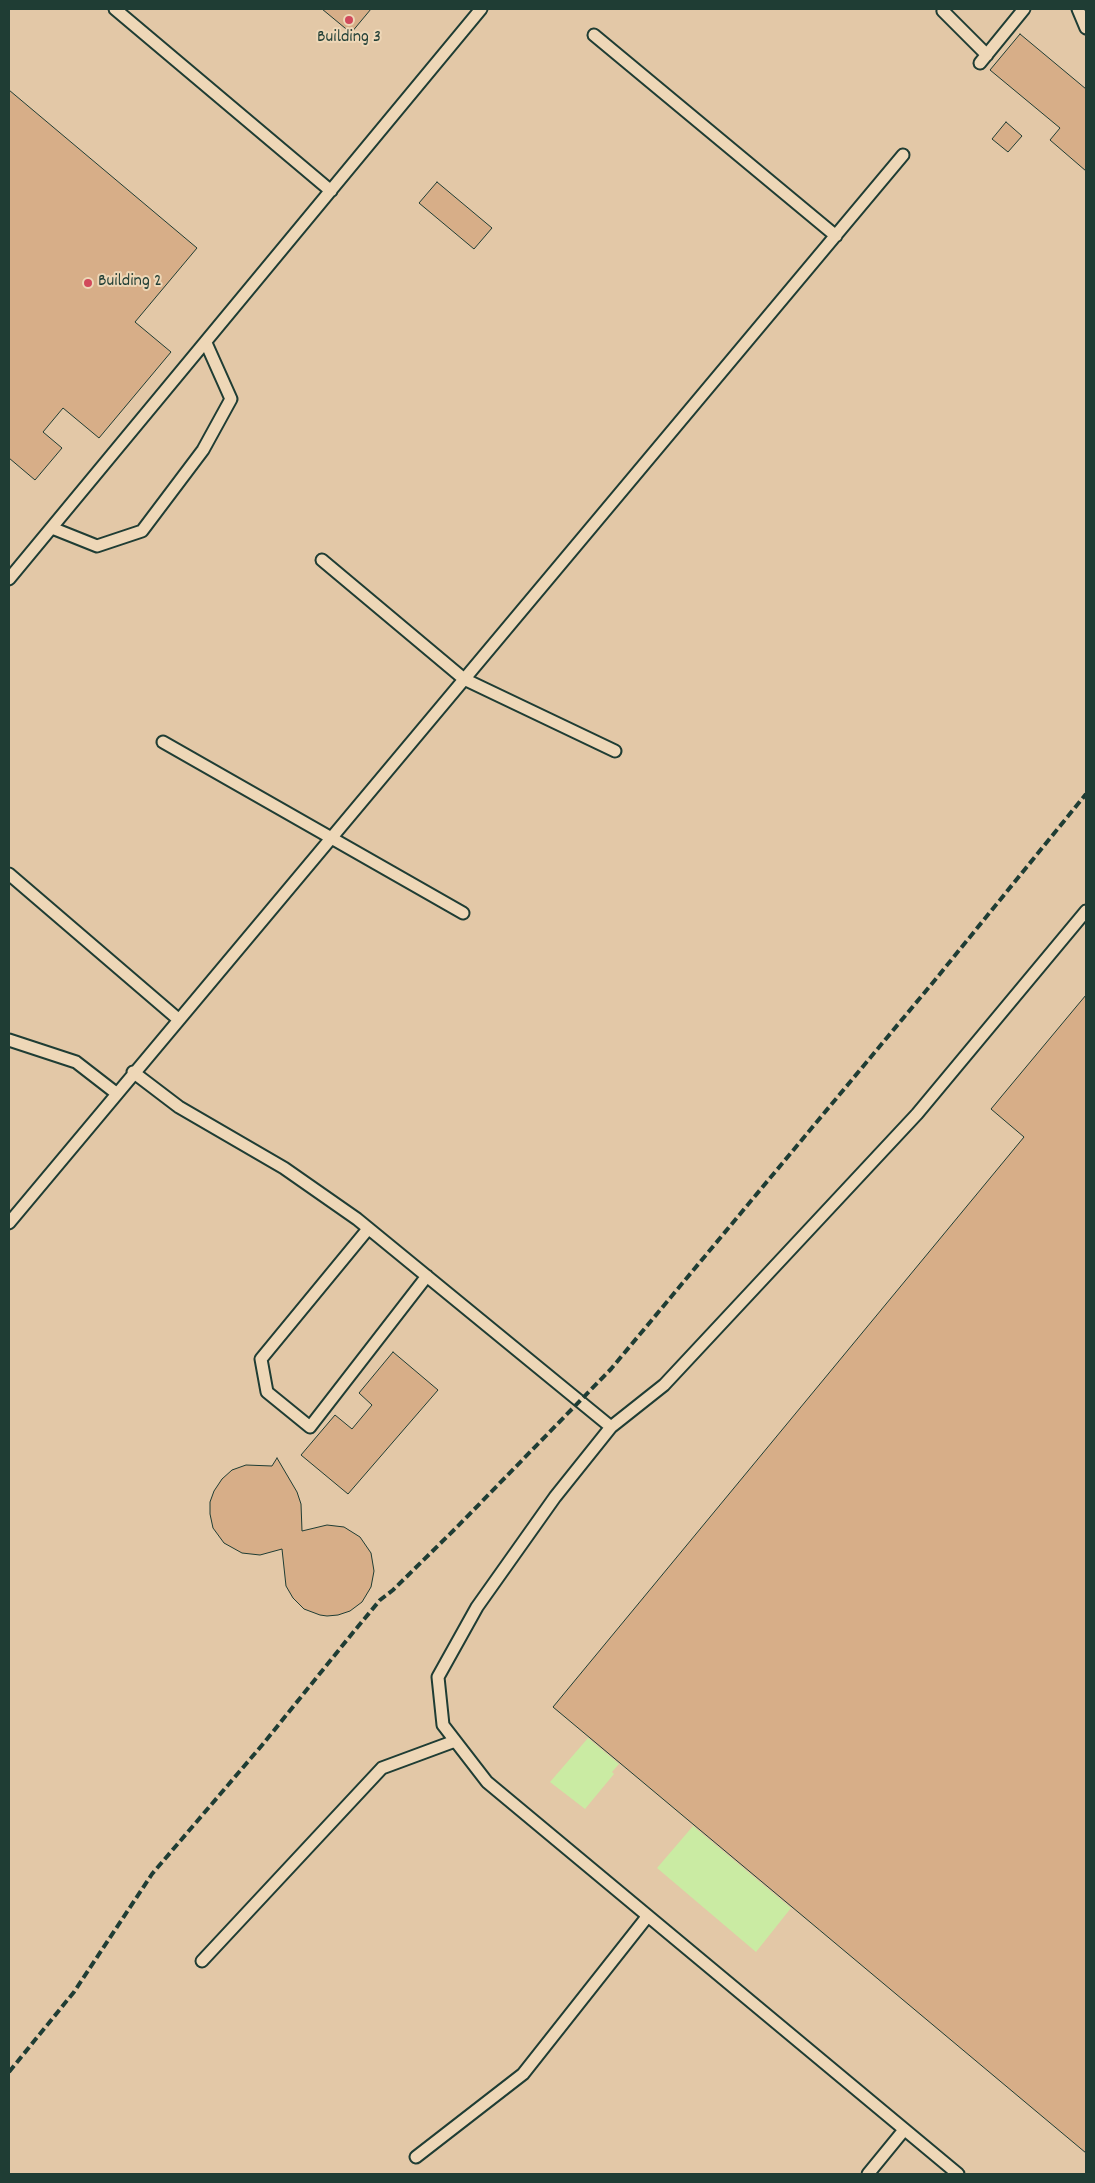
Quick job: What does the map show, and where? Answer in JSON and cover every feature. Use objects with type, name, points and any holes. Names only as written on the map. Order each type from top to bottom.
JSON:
[{"type":"lane","points":[[115,9],[330,191]]},
{"type":"lane","points":[[9,579],[481,9]]},
{"type":"lane","points":[[944,9],[943,11],[983,59],[1024,9]]},
{"type":"lane","points":[[1078,9],[1086,28]]},
{"type":"lane","points":[[594,35],[836,236]]},
{"type":"lane","points":[[9,1223],[133,1072],[903,155]]},
{"type":"lane","points":[[52,528],[97,546],[142,531],[203,450],[231,398],[206,343]]},
{"type":"lane","points":[[322,560],[464,678],[615,751]]},
{"type":"lane","points":[[162,742],[463,913]]},
{"type":"lane","points":[[9,874],[178,1019]]},
{"type":"lane","points":[[958,2174],[487,1782],[443,1725],[438,1677],[476,1607],[555,1497],[611,1426],[664,1385],[917,1114],[1086,911]]},
{"type":"lane","points":[[9,1040],[76,1062],[116,1093]]},
{"type":"lane","points":[[133,1072],[179,1107],[284,1168],[368,1228],[611,1426]]},
{"type":"lane","points":[[368,1228],[261,1359],[267,1392],[310,1427],[427,1276]]},
{"type":"lane","points":[[202,1961],[382,1768],[455,1741]]},
{"type":"lane","points":[[416,2157],[523,2074],[647,1917]]},
{"type":"lane","points":[[868,2174],[904,2130]]},
{"type":"shaded area","points":[[9,9],[1086,9],[1086,2174],[9,2174]]},
{"type":"green space","points":[[588,1738],[619,1764],[612,1772],[614,1774],[585,1809],[550,1782]]},
{"type":"green space","points":[[693,1826],[791,1908],[756,1952],[657,1868]]},
{"type":"building","name":"Building 3","points":[[322,9],[371,9],[351,33]]},
{"type":"building","points":[[1020,34],[1086,89],[1086,171],[1050,140],[1060,128],[990,70]]},
{"type":"building","name":"Building 2","points":[[9,90],[197,248],[135,322],[171,352],[99,438],[63,408],[43,432],[62,448],[35,480],[9,458]]},
{"type":"building","points":[[1006,122],[1022,136],[1008,152],[992,139]]},
{"type":"building","points":[[437,182],[492,228],[474,249],[419,203]]},
{"type":"building","points":[[1086,995],[1086,2153],[553,1707],[1024,1137],[991,1109]]},
{"type":"building","points":[[393,1352],[438,1390],[348,1494],[301,1455],[335,1415],[352,1429],[372,1405],[359,1393]]},
{"type":"building","points":[[277,1458],[297,1492],[301,1504],[302,1531],[327,1525],[344,1527],[360,1537],[371,1553],[374,1571],[371,1587],[362,1602],[350,1611],[327,1616],[304,1609],[293,1598],[286,1586],[282,1549],[260,1555],[242,1553],[224,1543],[213,1528],[210,1502],[214,1491],[222,1479],[232,1470],[246,1465],[272,1466]]},
{"type":"railway","points":[[9,2072],[74,1992],[152,1874],[263,1744],[380,1600],[393,1590],[457,1527],[611,1369],[935,980],[1086,794]]},
{"type":"place","name":"Building 3","points":[[349,20]]},
{"type":"place","name":"Building 2","points":[[88,283]]}]
